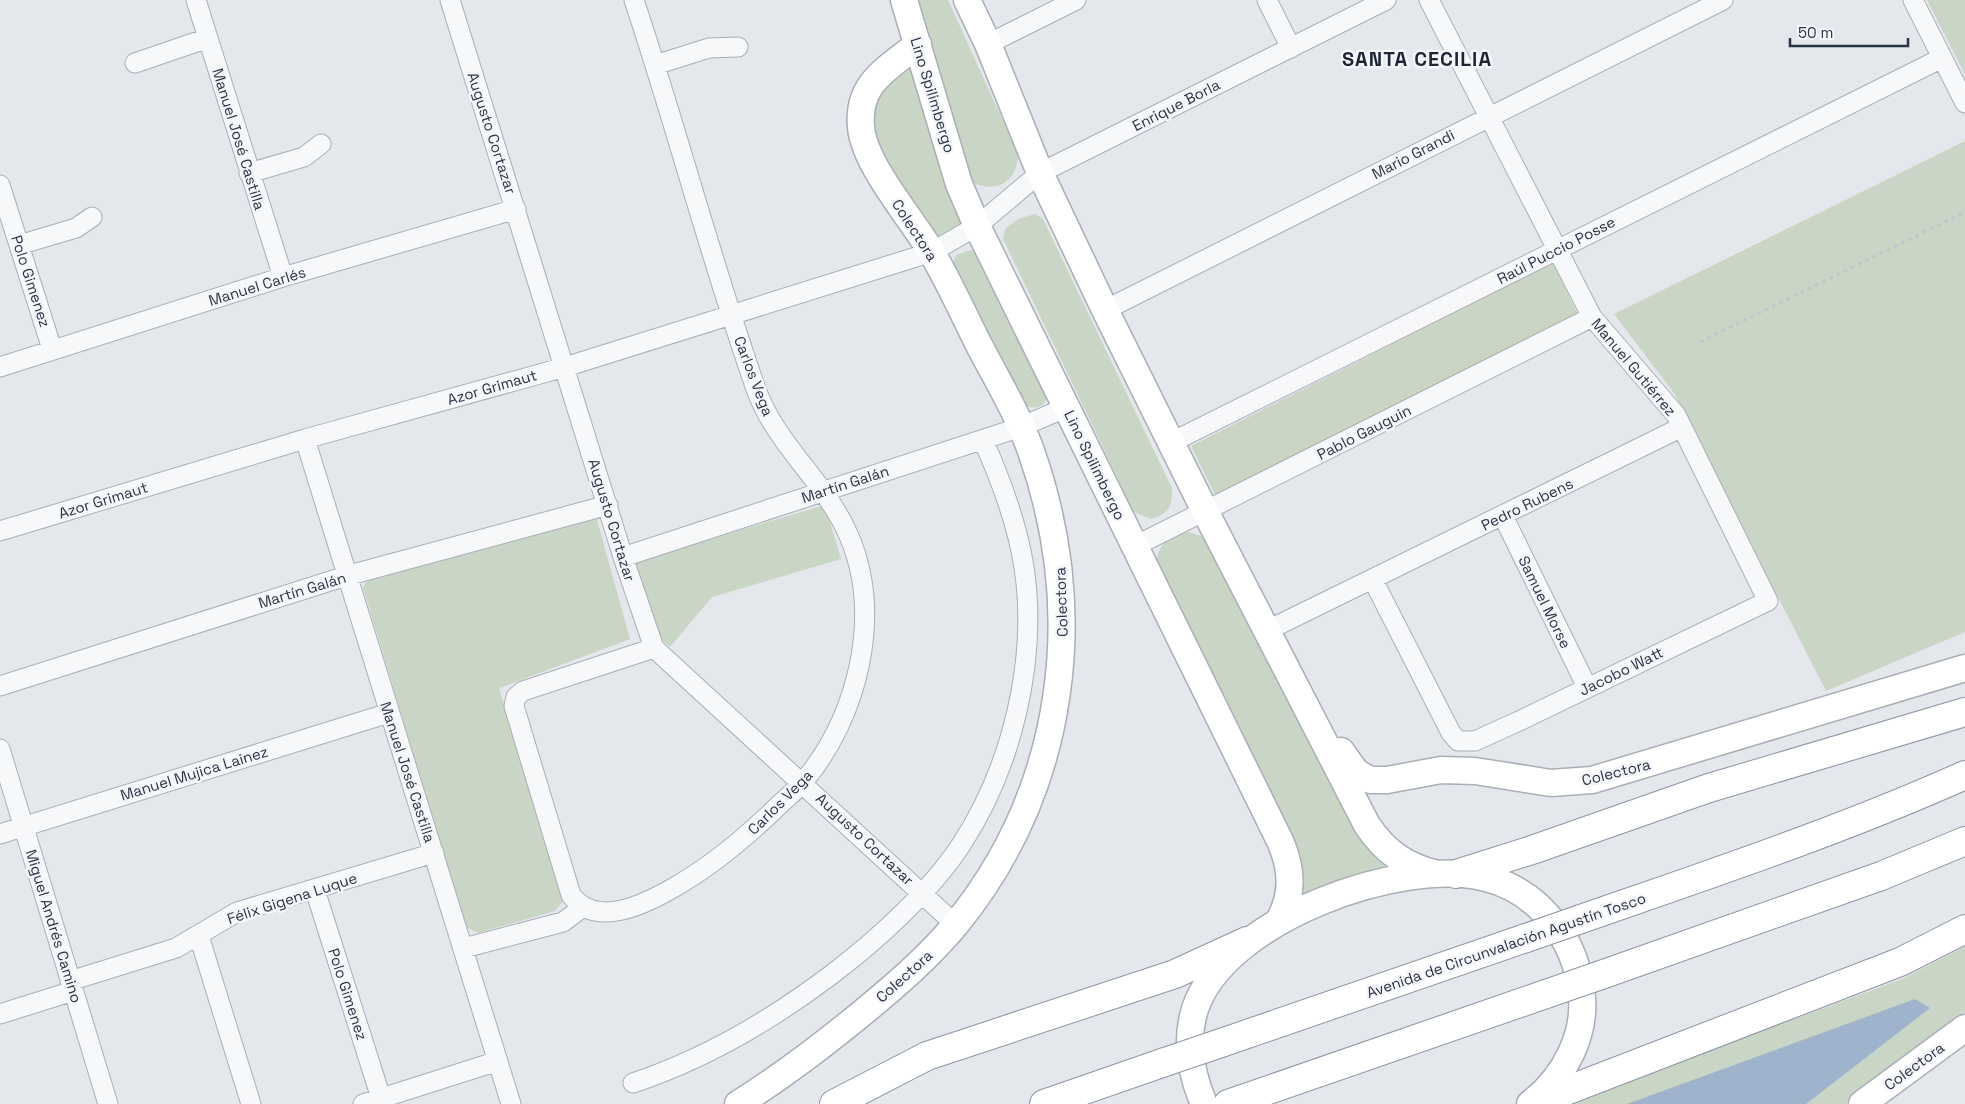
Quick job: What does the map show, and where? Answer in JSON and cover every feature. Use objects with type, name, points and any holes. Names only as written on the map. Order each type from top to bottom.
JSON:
[{"type":"highway","points":[[1447,874],[1525,853],[1710,788],[1965,712]]},
{"type":"highway","name":"Avenida de Circunvalación Agustín Tosco","points":[[1044,1104],[1805,840],[1877,813],[1965,775]]},
{"type":"highway","points":[[1235,1102],[1881,876],[1965,841]]},
{"type":"highway","points":[[1531,1104],[1892,966],[1930,949],[1965,929]]},
{"type":"highway","points":[[834,1104],[927,1056],[1175,974],[1247,941]]},
{"type":"main road","name":"Lino Spilimbergo","points":[[904,0],[959,184],[977,226],[1287,858],[1290,869],[1289,892],[1278,922]]},
{"type":"main road","points":[[967,0],[988,44],[1040,173],[1105,310],[1170,443],[1266,631],[1376,839],[1388,852],[1402,862],[1419,870],[1474,875],[1499,882],[1531,900],[1548,916],[1562,934],[1577,968],[1582,1002],[1576,1041],[1559,1075],[1531,1104]]},
{"type":"main road","name":"Colectora","points":[[738,1104],[788,1070],[877,1001],[928,955],[956,925],[994,869],[1024,812],[1045,752],[1058,693],[1062,639],[1059,557],[1047,501],[1031,449],[932,252],[888,187],[867,148],[861,131],[861,108],[865,92],[874,79],[918,44]]},
{"type":"main road","name":"Colectora","points":[[1298,692],[1356,772],[1370,780],[1387,780],[1431,771],[1452,770],[1564,783],[1620,774],[1965,668]]},
{"type":"main road","points":[[1204,1104],[1191,1060],[1190,1032],[1196,1007],[1212,977],[1247,941],[1278,922],[1349,892],[1402,879],[1447,874]]},
{"type":"main road","name":"Colectora","points":[[1862,1104],[1965,1028]]},
{"type":"street","name":"Manuel José Castilla","points":[[196,0],[283,278]]},
{"type":"street","name":"Augusto Cortazar","points":[[450,0],[623,557],[654,648],[803,782],[956,925]]},
{"type":"street","name":"Carlos Vega","points":[[583,908],[602,913],[620,910],[654,898],[676,886],[734,847],[803,782],[826,750],[850,700],[863,644],[865,605],[861,575],[850,538],[824,490],[790,450],[763,407],[732,315],[656,65],[634,0]]},
{"type":"street","points":[[988,44],[1076,0]]},
{"type":"street","points":[[1267,0],[1291,48]]},
{"type":"street","name":"Enrique Borla","points":[[977,226],[1040,173],[1386,0]]},
{"type":"street","name":"Manuel Gutiérrez","points":[[1429,0],[1592,317],[1676,416],[1768,601]]},
{"type":"street","name":"Mario Grandi","points":[[1105,310],[1723,0]]},
{"type":"street","points":[[1913,0],[1965,103]]},
{"type":"street","points":[[135,63],[208,38]]},
{"type":"street","points":[[656,65],[709,48],[738,47]]},
{"type":"street","name":"Raúl Puccio Posse","points":[[1170,443],[1942,58]]},
{"type":"street","points":[[249,173],[304,157],[322,144]]},
{"type":"street","name":"Polo Gimenez","points":[[0,185],[52,349]]},
{"type":"street","name":"Manuel Carlés","points":[[0,367],[52,349],[283,278],[516,209]]},
{"type":"street","points":[[19,245],[76,228],[92,217]]},
{"type":"street","name":"Azor Grimaut","points":[[0,531],[305,439],[565,366],[732,315],[932,252],[977,226]]},
{"type":"street","name":"Pablo Gauguin","points":[[1135,546],[1592,317]]},
{"type":"street","name":"Martín Galán","points":[[623,557],[824,490],[983,440],[1021,427],[1067,407]]},
{"type":"street","name":"Pedro Rubens","points":[[1266,631],[1682,427]]},
{"type":"street","name":"Manuel José Castilla","points":[[305,439],[511,1104]]},
{"type":"street","points":[[633,1083],[666,1072],[718,1049],[809,992],[863,951],[922,892],[961,845],[979,813],[1006,746],[1022,678],[1026,616],[1024,568],[1014,523],[998,473],[983,440]]},
{"type":"street","name":"Martín Galán","points":[[0,686],[346,576],[608,505]]},
{"type":"street","name":"Samuel Morse","points":[[1503,516],[1587,687]]},
{"type":"street","name":"Jacobo Watt","points":[[1373,580],[1451,733],[1458,741],[1475,741],[1768,601]]},
{"type":"street","points":[[464,948],[563,922],[583,908],[572,895],[514,706],[516,697],[523,691],[654,648]]},
{"type":"street","name":"Manuel Mujica Lainez","points":[[0,834],[389,713]]},
{"type":"street","name":"Miguel Andrés Camino","points":[[0,749],[108,1104]]},
{"type":"street","name":"Félix Gigena Luque","points":[[0,1014],[176,948],[237,912],[434,853]]},
{"type":"street","name":"Polo Gimenez","points":[[315,890],[381,1098]]},
{"type":"street","points":[[199,936],[251,1104]]},
{"type":"street","points":[[363,1104],[498,1061]]},
{"type":"path","points":[[1700,342],[1965,212]]},
{"type":"green space","points":[[910,0],[948,0],[1018,154],[1014,173],[1002,184],[986,186],[968,180]]},
{"type":"green space","points":[[1927,0],[1965,0],[1965,75]]},
{"type":"green space","points":[[909,65],[915,70],[962,214],[959,228],[933,239],[873,145],[869,119],[878,93]]},
{"type":"green space","points":[[1965,141],[1965,632],[1826,691],[1674,393],[1614,314]]},
{"type":"green space","points":[[1035,214],[1043,219],[1172,488],[1169,508],[1151,519],[1134,512],[1003,239],[1005,229],[1018,219]]},
{"type":"green space","points":[[971,250],[981,254],[1049,393],[1042,405],[1032,407],[1022,405],[952,265],[956,255]]},
{"type":"green space","points":[[1553,263],[1579,317],[1216,497],[1191,446]]},
{"type":"green space","points":[[825,505],[841,559],[712,597],[670,647],[653,633],[632,562]]},
{"type":"green space","points":[[596,516],[630,639],[499,688],[566,898],[555,911],[478,933],[466,927],[363,588],[368,578]]},
{"type":"green space","points":[[1189,532],[1204,537],[1210,546],[1384,863],[1384,867],[1348,877],[1301,894],[1302,866],[1294,843],[1156,563],[1159,550],[1166,541],[1176,535]]},
{"type":"green space","points":[[1965,946],[1965,1012],[1846,1104],[1563,1104],[1905,978]]},
{"type":"water","points":[[1915,999],[1930,1008],[1806,1104],[1627,1104]]},
{"type":"district","name":"SANTA CECILIA","points":[[1417,59]]}]
